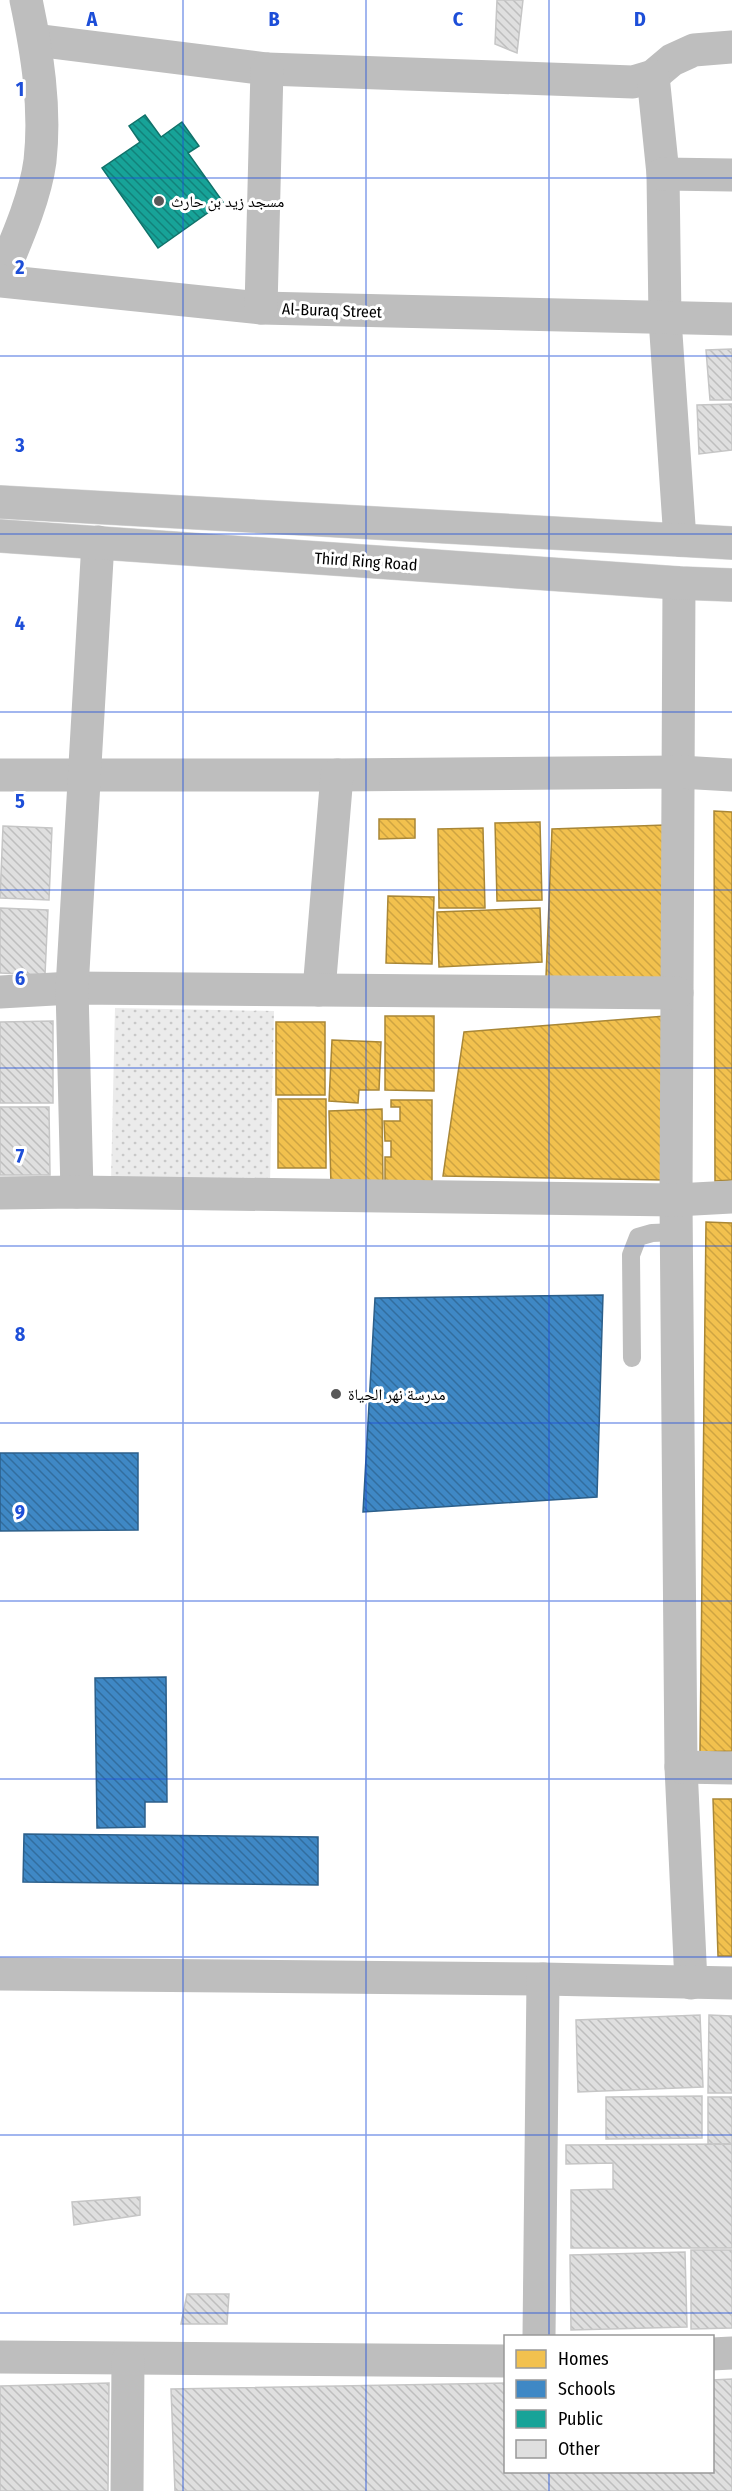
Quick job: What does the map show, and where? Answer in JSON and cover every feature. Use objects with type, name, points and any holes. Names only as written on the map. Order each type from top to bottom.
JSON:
[{"type":"main road","points":[[0,280],[24,220],[40,161],[41,85],[35,40],[26,0]]},
{"type":"main road","points":[[35,40],[267,69],[633,82],[653,76],[672,60],[694,50],[732,47]]},
{"type":"main road","points":[[261,308],[267,69]]},
{"type":"main road","points":[[653,76],[663,174],[665,319],[680,540]]},
{"type":"main road","points":[[663,174],[732,175]]},
{"type":"main road","name":"Al-Buraq Street","points":[[0,280],[261,308],[732,319]]},
{"type":"main road","points":[[0,502],[732,543]]},
{"type":"main road","name":"Third Ring Road","points":[[0,536],[732,585]]},
{"type":"main road","points":[[77,1192],[72,988],[98,543]]},
{"type":"main road","points":[[679,583],[680,772],[676,1216],[681,1767],[691,1983]]},
{"type":"main road","points":[[0,775],[680,772],[732,775]]},
{"type":"main road","points":[[319,990],[337,775]]},
{"type":"main road","points":[[0,992],[72,988],[677,993]]},
{"type":"main road","points":[[0,1193],[77,1192],[676,1216],[732,1197]]},
{"type":"main road","points":[[681,1767],[732,1768]]},
{"type":"main road","points":[[0,1974],[732,1983]]},
{"type":"main road","points":[[539,2335],[543,1979]]},
{"type":"main road","points":[[714,2354],[732,2353]]},
{"type":"main road","points":[[0,2357],[128,2360],[504,2361]]},
{"type":"main road","points":[[127,2491],[128,2360]]},
{"type":"lane","points":[[632,1358],[631,1255],[638,1237],[652,1233],[676,1216]]},
{"type":"shaded area","points":[[115,1008],[274,1011],[270,1184],[111,1182]]},
{"type":"building: Homes","points":[[714,811],[732,812],[732,1180],[715,1181]]},
{"type":"building: Homes","points":[[379,819],[415,819],[415,838],[379,839]]},
{"type":"building: Homes","points":[[540,822],[542,900],[497,901],[495,823]]},
{"type":"building: Homes","points":[[665,825],[667,978],[546,977],[552,829]]},
{"type":"building: Homes","points":[[483,828],[485,908],[439,908],[438,829]]},
{"type":"building: Homes","points":[[388,896],[434,897],[432,964],[386,963]]},
{"type":"building: Homes","points":[[540,908],[542,962],[439,967],[437,912]]},
{"type":"building: Homes","points":[[385,1016],[434,1016],[434,1091],[385,1090]]},
{"type":"building: Homes","points":[[665,1016],[664,1180],[443,1176],[464,1032]]},
{"type":"building: Homes","points":[[276,1022],[325,1022],[325,1095],[276,1095]]},
{"type":"building: Homes","points":[[332,1040],[381,1042],[379,1090],[359,1090],[358,1103],[329,1101]]},
{"type":"building: Homes","points":[[278,1099],[326,1099],[326,1168],[278,1168]]},
{"type":"building: Homes","points":[[391,1100],[432,1100],[432,1185],[385,1185],[385,1157],[391,1157],[391,1141],[385,1141],[384,1121],[400,1121],[400,1107],[391,1107]]},
{"type":"building: Homes","points":[[382,1109],[383,1185],[331,1186],[329,1111]]},
{"type":"building: Homes","points":[[706,1222],[732,1223],[732,1751],[700,1752]]},
{"type":"building: Homes","points":[[713,1799],[732,1799],[732,1956],[718,1956]]},
{"type":"building: Schools","points":[[603,1295],[597,1497],[363,1512],[375,1298]]},
{"type":"building: Schools","points":[[0,1453],[138,1453],[138,1530],[0,1531]]},
{"type":"building: Schools","points":[[166,1677],[167,1802],[145,1802],[145,1827],[97,1828],[95,1678]]},
{"type":"building: Schools","points":[[24,1834],[318,1837],[318,1885],[23,1882]]},
{"type":"building: Public","points":[[145,115],[161,137],[182,122],[199,146],[188,153],[223,202],[158,248],[102,168],[140,142],[129,126]]},
{"type":"building: Other","points":[[497,0],[523,0],[517,53],[495,44]]},
{"type":"building: Other","points":[[732,349],[732,400],[710,400],[706,350]]},
{"type":"building: Other","points":[[732,404],[732,450],[699,454],[697,405]]},
{"type":"building: Other","points":[[3,826],[52,828],[49,900],[0,898]]},
{"type":"building: Other","points":[[0,908],[48,910],[45,975],[0,973]]},
{"type":"building: Other","points":[[53,1021],[53,1103],[0,1103],[0,1022]]},
{"type":"building: Other","points":[[0,1107],[49,1107],[50,1175],[0,1175]]},
{"type":"building: Other","points":[[700,2015],[703,2087],[578,2092],[576,2020]]},
{"type":"building: Other","points":[[709,2015],[732,2016],[732,2093],[708,2093]]},
{"type":"building: Other","points":[[702,2096],[702,2138],[606,2139],[606,2097]]},
{"type":"building: Other","points":[[708,2097],[732,2097],[732,2144],[708,2144]]},
{"type":"building: Other","points":[[732,2144],[732,2248],[571,2248],[571,2190],[613,2189],[613,2163],[566,2164],[566,2145]]},
{"type":"building: Other","points":[[140,2197],[140,2215],[74,2225],[72,2202]]},
{"type":"building: Other","points":[[691,2250],[732,2250],[732,2328],[691,2329]]},
{"type":"building: Other","points":[[685,2252],[687,2327],[571,2330],[570,2255]]},
{"type":"building: Other","points":[[187,2294],[229,2294],[227,2324],[181,2324]]},
{"type":"building: Other","points":[[732,2379],[732,2491],[175,2491],[171,2389],[504,2383],[504,2473],[714,2473],[714,2380]]},
{"type":"building: Other","points":[[109,2383],[108,2491],[0,2491],[0,2386]]},
{"type":"place","name":"مسجد زيد بن حارث","points":[[159,201]]},
{"type":"place","name":"مدرسة نهر الحياة","points":[[336,1394]]}]
